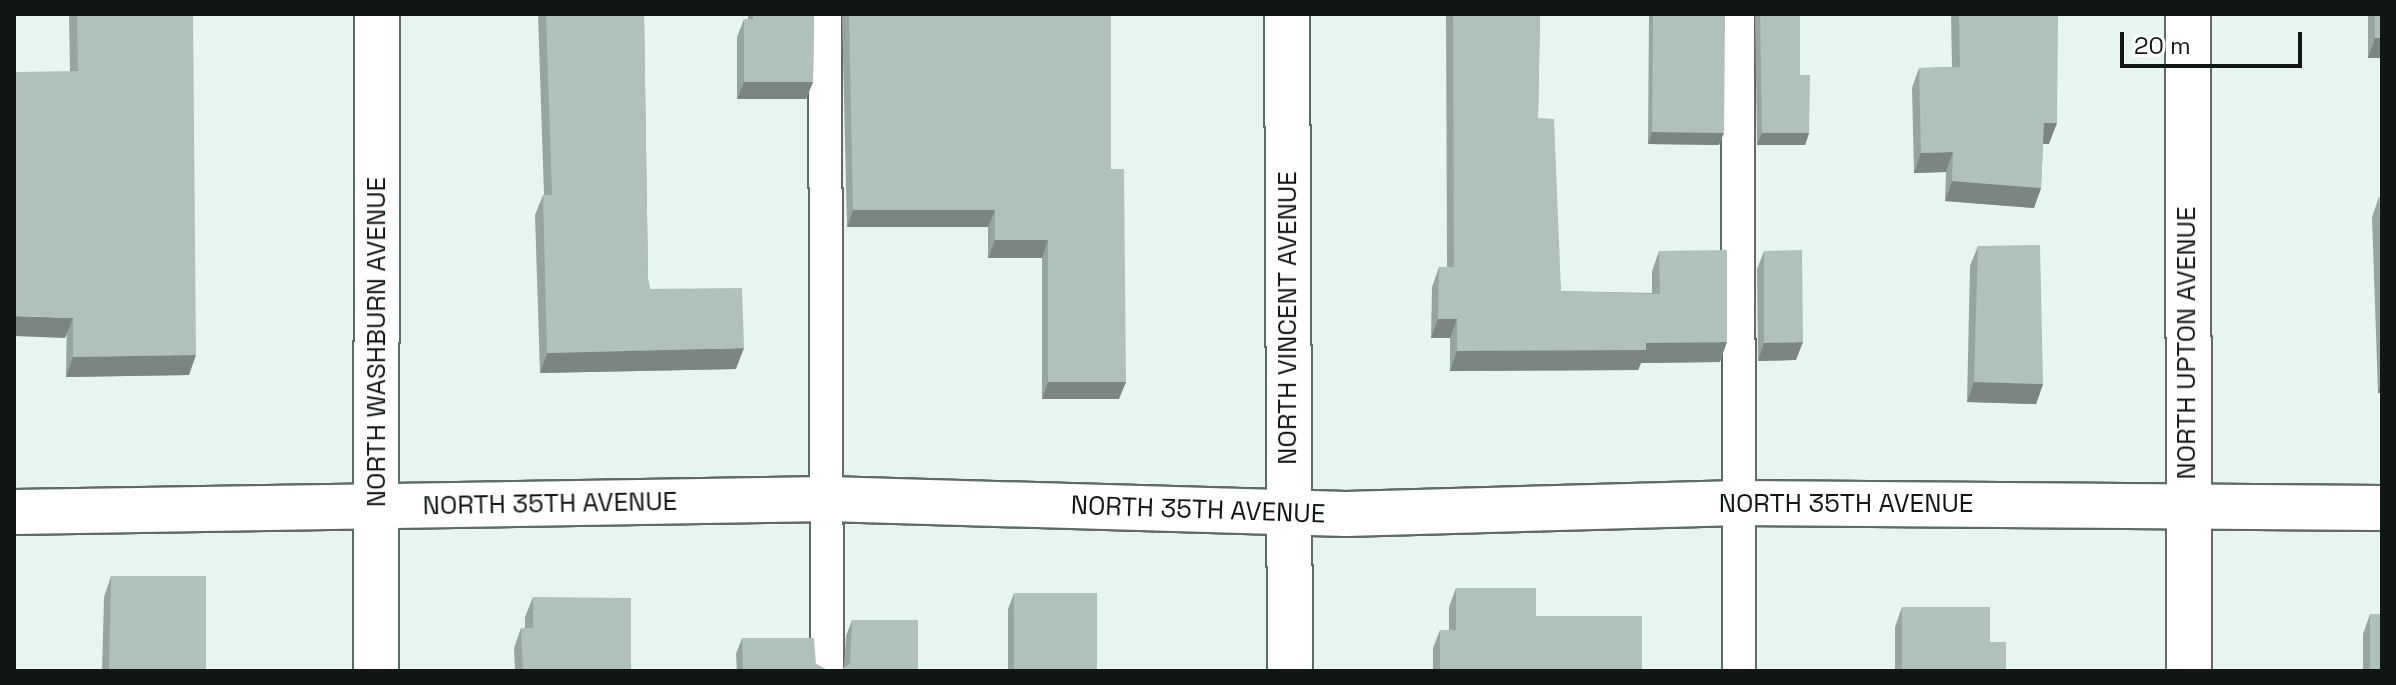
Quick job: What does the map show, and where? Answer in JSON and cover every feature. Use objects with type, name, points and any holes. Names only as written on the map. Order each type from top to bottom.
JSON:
[{"type":"street","name":"NORTH WASHBURN AVENUE","points":[[376,671],[377,14]]},
{"type":"street","name":"NORTH VINCENT AVENUE","points":[[1287,14],[1290,671]]},
{"type":"street","name":"NORTH UPTON AVENUE","points":[[2188,14],[2189,671]]},
{"type":"street","name":"NORTH 35TH AVENUE","points":[[14,512],[827,499],[1289,513],[1739,503],[2382,508]]},
{"type":"lane","points":[[825,14],[827,671]]},
{"type":"lane","points":[[1738,14],[1739,671]]},
{"type":"building","points":[[77,14],[193,14],[196,355],[73,357],[73,318],[14,316],[14,72],[78,71]]},
{"type":"building","points":[[546,14],[644,14],[650,289],[742,288],[744,348],[547,353],[543,195],[552,195]]},
{"type":"building","points":[[753,14],[814,14],[813,82],[744,82],[744,19],[753,19]]},
{"type":"building","points":[[849,14],[1111,14],[1111,169],[1124,169],[1126,382],[1048,382],[1048,240],[995,240],[995,210],[853,210]]},
{"type":"building","points":[[1453,14],[1540,14],[1538,118],[1554,119],[1561,291],[1660,294],[1659,251],[1727,250],[1727,342],[1646,343],[1646,350],[1457,351],[1457,319],[1438,319],[1439,267],[1454,267]]},
{"type":"building","points":[[1653,14],[1725,14],[1724,133],[1652,132]]},
{"type":"building","points":[[1760,14],[1800,14],[1800,75],[1810,75],[1809,133],[1762,133]]},
{"type":"building","points":[[1959,14],[2058,14],[2057,123],[2044,123],[2041,188],[1952,181],[1953,152],[1921,153],[1919,68],[1960,67]]},
{"type":"building","points":[[2375,14],[2382,14],[2382,38],[2375,38]]},
{"type":"building","points":[[2379,197],[2382,197],[2382,274]]},
{"type":"building","points":[[2040,245],[2043,384],[1974,382],[1978,246]]},
{"type":"building","points":[[1802,250],[1803,342],[1764,343],[1764,251]]},
{"type":"building","points":[[111,576],[206,576],[206,671],[109,671]]},
{"type":"building","points":[[1456,588],[1536,588],[1536,616],[1642,616],[1642,671],[1440,671],[1440,630],[1456,630]]},
{"type":"building","points":[[1014,593],[1097,593],[1097,671],[1014,671]]},
{"type":"building","points":[[533,597],[631,598],[631,671],[523,671],[521,628],[533,628]]},
{"type":"building","points":[[1902,607],[1990,607],[1990,642],[2006,642],[2006,671],[1902,671]]},
{"type":"building","points":[[2370,614],[2382,614],[2382,671],[2370,671]]},
{"type":"building","points":[[852,620],[918,620],[918,671],[838,671],[850,664]]},
{"type":"building","points":[[742,638],[814,638],[816,664],[829,671],[743,671]]}]
